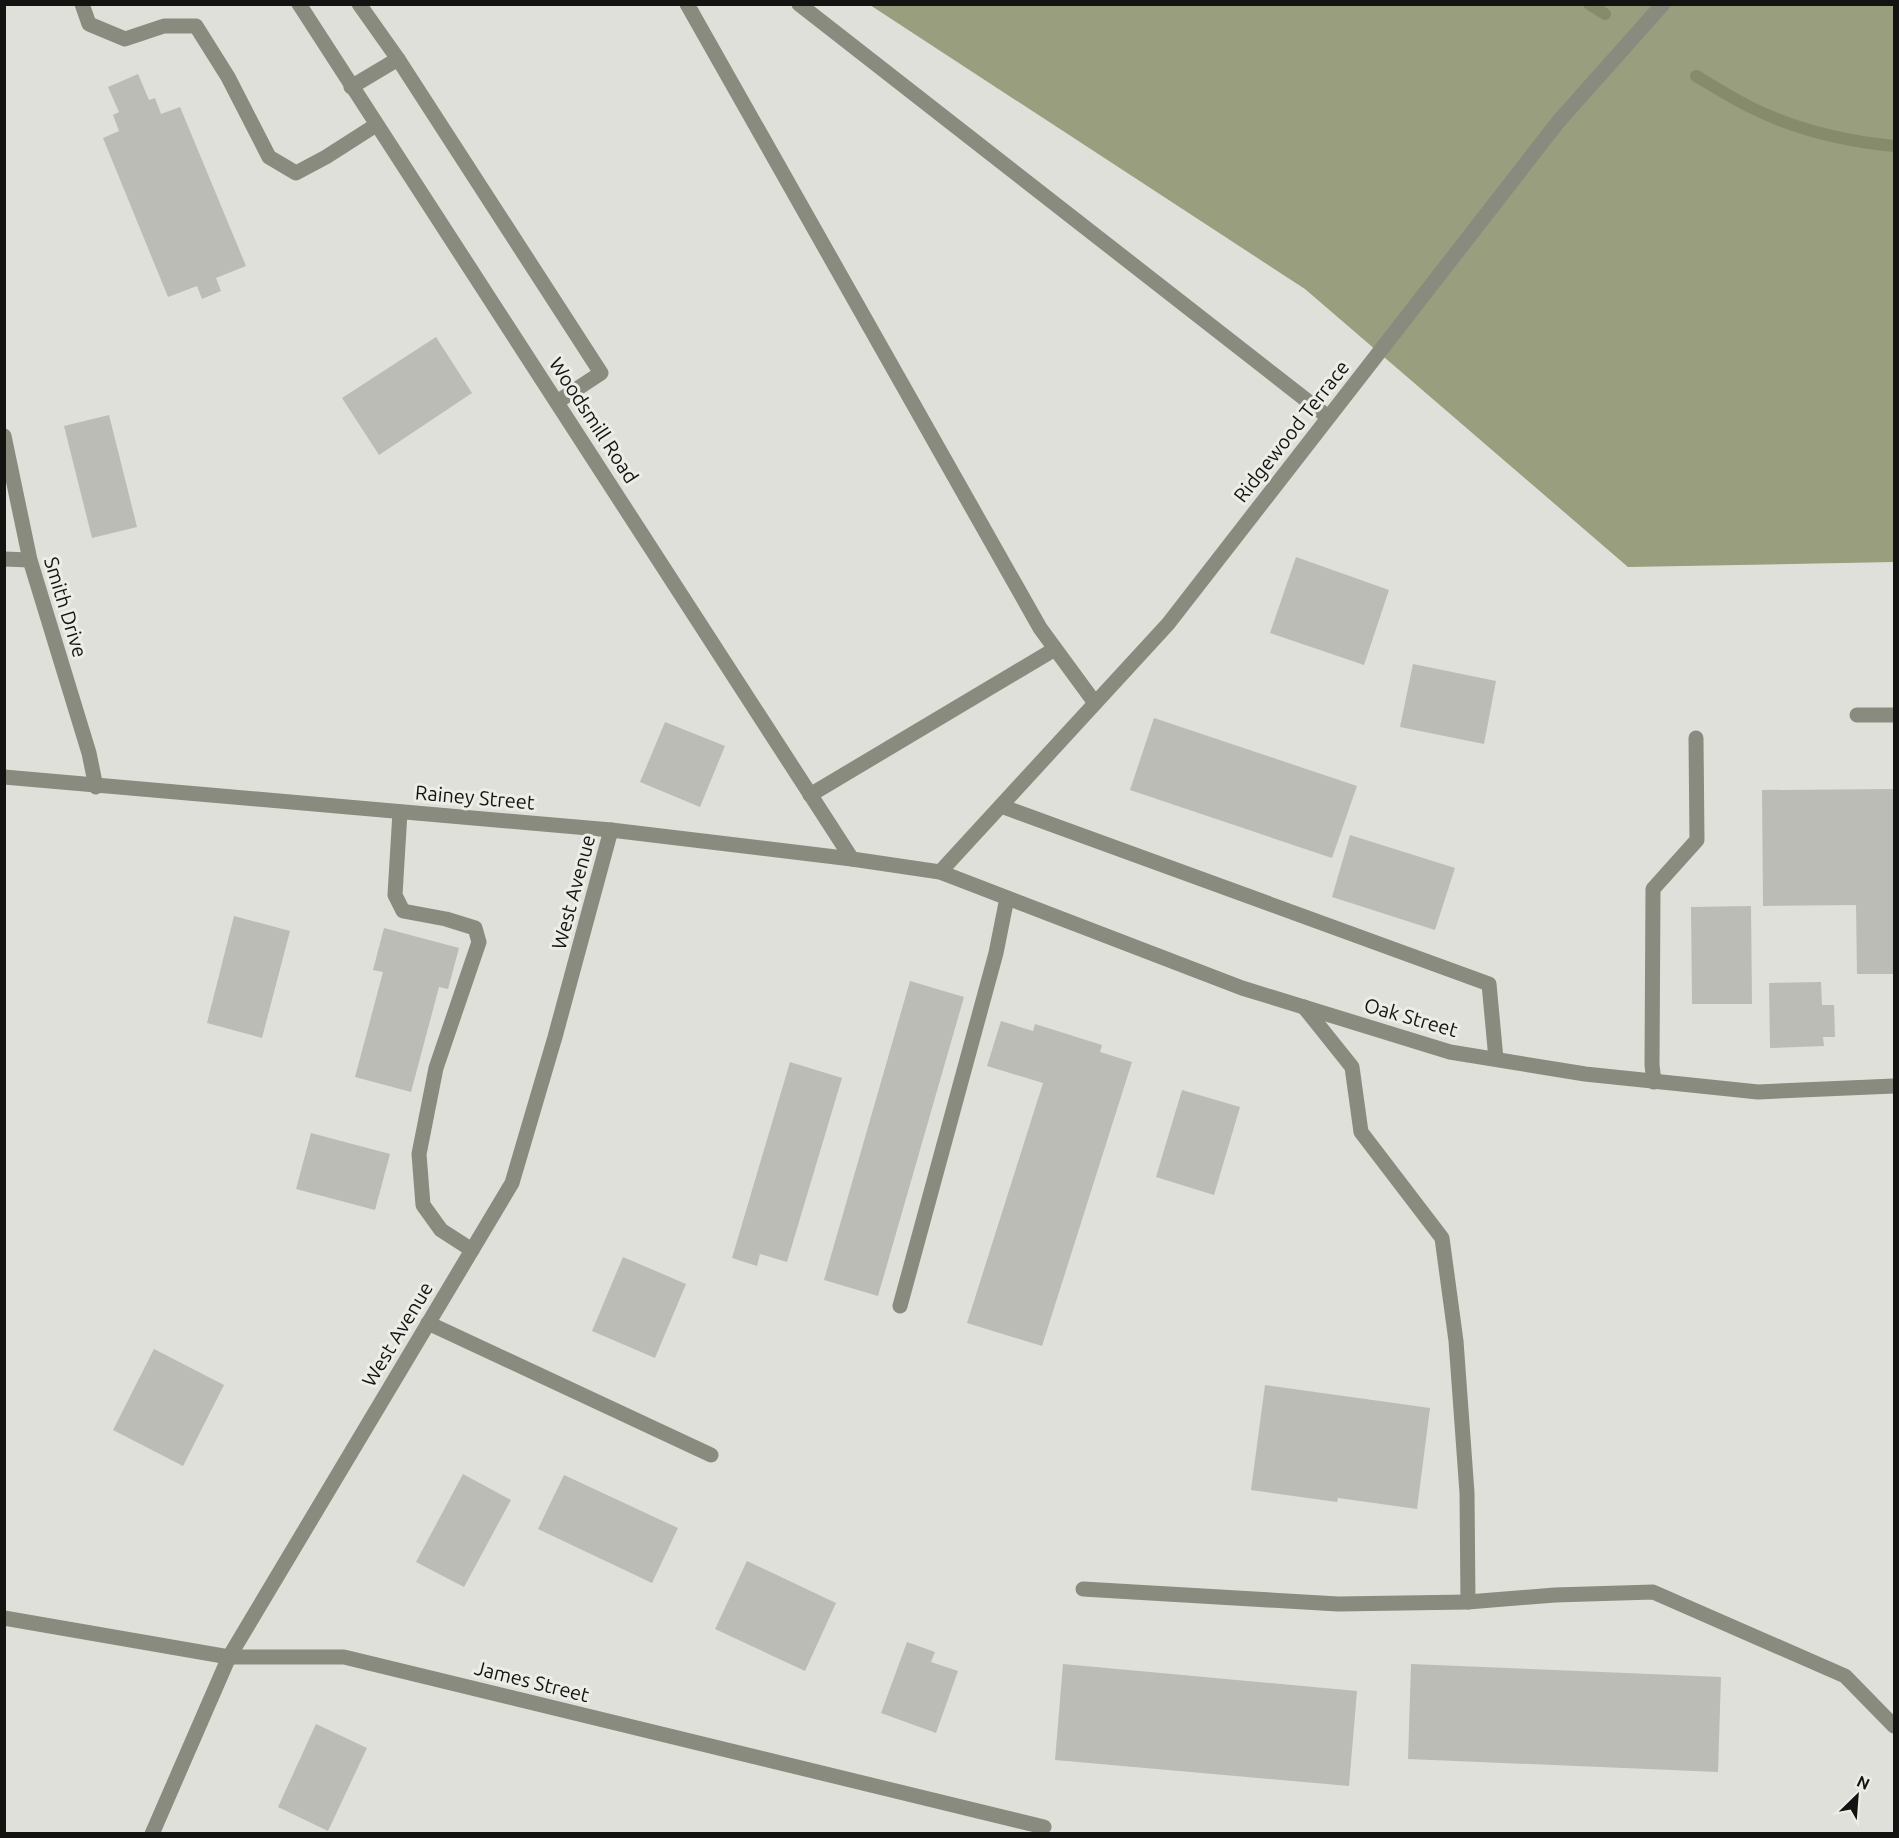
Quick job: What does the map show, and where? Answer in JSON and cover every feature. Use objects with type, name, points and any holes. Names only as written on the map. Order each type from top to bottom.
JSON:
[{"type":"street","points":[[82,4],[89,24],[125,39],[164,26],[196,26],[228,77],[269,156],[296,173],[327,157],[376,125]]},
{"type":"street","name":"Woodsmill Road","points":[[299,4],[852,859]]},
{"type":"street","points":[[359,4],[398,59],[601,373],[557,402]]},
{"type":"street","points":[[687,4],[1034,618],[1095,703]]},
{"type":"street","points":[[799,4],[1328,417]]},
{"type":"street","name":"Ridgewood Terrace","points":[[940,872],[1168,624],[1558,122],[1663,4]]},
{"type":"street","points":[[351,87],[398,59]]},
{"type":"street","name":"Smith Drive","points":[[4,436],[30,560],[89,753],[96,787]]},
{"type":"street","points":[[4,559],[30,560]]},
{"type":"street","points":[[810,795],[1055,649]]},
{"type":"street","points":[[1857,714],[1894,715]]},
{"type":"street","points":[[1654,1082],[1653,889],[1697,840],[1696,738]]},
{"type":"street","name":"Rainey Street","points":[[4,777],[96,787],[611,830],[940,872]]},
{"type":"street","points":[[1001,806],[1489,984],[1496,1059]]},
{"type":"street","points":[[400,812],[395,896],[403,911],[446,919],[475,928],[479,942],[436,1068],[419,1154],[423,1205],[441,1230],[472,1250]]},
{"type":"street","name":"West Avenue","points":[[152,1833],[229,1657],[512,1183],[555,1037],[611,830]]},
{"type":"street","name":"Oak Street","points":[[940,872],[1242,988],[1450,1052],[1585,1074],[1758,1092],[1894,1086]]},
{"type":"street","points":[[900,1306],[996,953],[1007,898]]},
{"type":"street","points":[[1304,1007],[1352,1067],[1361,1132],[1442,1238],[1456,1341],[1466,1481],[1468,1602]]},
{"type":"street","points":[[428,1323],[711,1455]]},
{"type":"street","points":[[1083,1589],[1338,1604],[1468,1602],[1555,1595],[1653,1592],[1845,1676],[1894,1726]]},
{"type":"street","name":"James Street","points":[[4,1618],[229,1657],[344,1657],[1044,1827]]},
{"type":"green space","points":[[870,5],[1894,5],[1894,562],[1628,567],[1305,289]]},
{"type":"building","points":[[138,74],[149,100],[155,98],[161,114],[180,107],[246,266],[216,278],[221,291],[202,299],[197,286],[168,297],[103,138],[119,131],[113,115],[119,112],[108,87]]},
{"type":"building","points":[[436,337],[472,393],[379,455],[342,398]]},
{"type":"building","points":[[109,415],[137,527],[92,538],[64,426]]},
{"type":"building","points":[[1296,557],[1389,590],[1364,665],[1270,633]]},
{"type":"building","points":[[1413,664],[1496,681],[1484,744],[1400,727]]},
{"type":"building","points":[[1154,718],[1357,786],[1332,858],[1130,790]]},
{"type":"building","points":[[665,722],[725,746],[700,807],[640,782]]},
{"type":"building","points":[[1894,789],[1894,974],[1857,974],[1856,905],[1763,906],[1762,790]]},
{"type":"building","points":[[1350,835],[1455,868],[1435,930],[1332,897]]},
{"type":"building","points":[[1751,906],[1752,1004],[1692,1004],[1691,907]]},
{"type":"building","points":[[234,916],[290,931],[262,1038],[207,1023]]},
{"type":"building","points":[[384,928],[459,948],[448,989],[439,987],[411,1092],[355,1077],[383,972],[373,970]]},
{"type":"building","points":[[910,981],[964,997],[878,1296],[824,1280]]},
{"type":"building","points":[[1821,982],[1822,1005],[1834,1005],[1835,1037],[1823,1037],[1824,1046],[1770,1048],[1769,983]]},
{"type":"building","points":[[1001,1021],[1033,1031],[1035,1024],[1102,1045],[1100,1052],[1132,1062],[1042,1346],[967,1323],[1043,1083],[987,1066]]},
{"type":"building","points":[[790,1062],[842,1078],[787,1262],[760,1254],[757,1266],[732,1258]]},
{"type":"building","points":[[1182,1090],[1240,1107],[1214,1195],[1156,1177]]},
{"type":"building","points":[[311,1133],[390,1154],[375,1210],[296,1189]]},
{"type":"building","points":[[623,1257],[686,1284],[655,1358],[592,1331]]},
{"type":"building","points":[[154,1349],[224,1385],[183,1466],[113,1430]]},
{"type":"building","points":[[1265,1385],[1430,1408],[1417,1509],[1338,1498],[1337,1502],[1251,1490]]},
{"type":"building","points":[[463,1474],[511,1500],[464,1587],[416,1562]]},
{"type":"building","points":[[564,1475],[678,1528],[652,1583],[538,1529]]},
{"type":"building","points":[[747,1561],[836,1603],[805,1671],[715,1629]]},
{"type":"building","points":[[907,1642],[935,1652],[931,1662],[958,1671],[936,1733],[881,1713]]},
{"type":"building","points":[[1063,1664],[1357,1691],[1349,1786],[1055,1760]]},
{"type":"building","points":[[1411,1664],[1721,1677],[1718,1772],[1408,1759]]},
{"type":"building","points":[[316,1724],[367,1748],[328,1831],[278,1807]]},
{"type":"waterway","points":[[1589,4],[1605,14]]},
{"type":"waterway","points":[[1696,76],[1741,103],[1783,121],[1838,137],[1894,146]]}]
